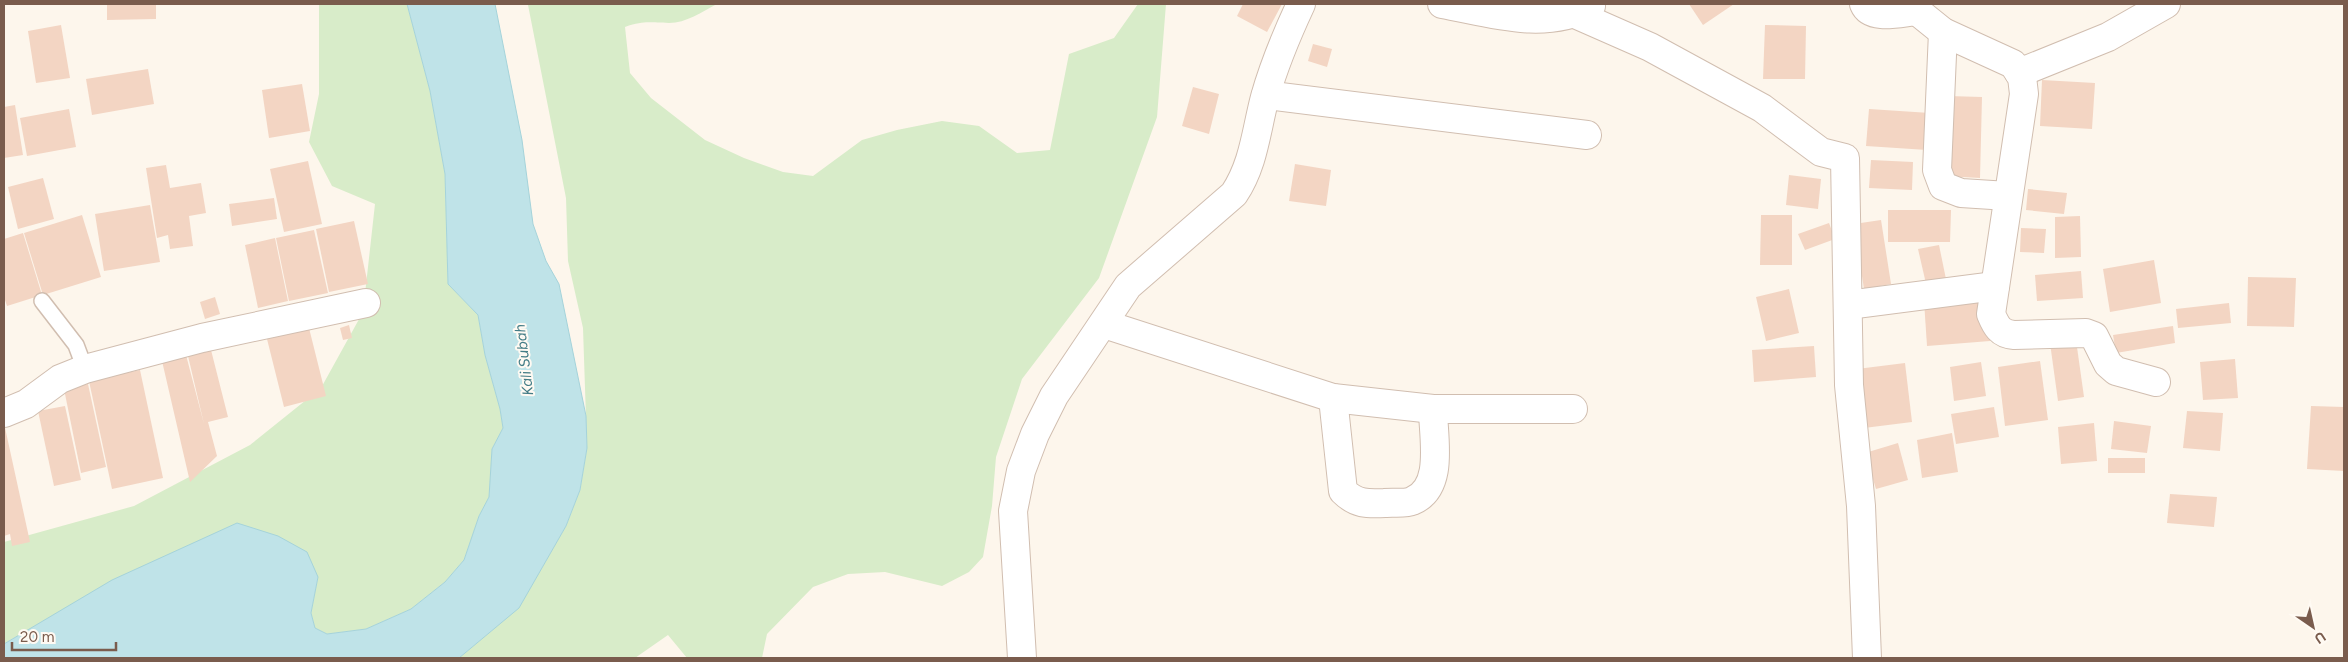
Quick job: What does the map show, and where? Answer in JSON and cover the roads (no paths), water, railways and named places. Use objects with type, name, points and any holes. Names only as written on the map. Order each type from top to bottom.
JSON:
[{"type":"street","points":[[1022,658],[1013,511],[1022,471],[1035,434],[1054,396],[1128,286],[1234,194],[1246,176],[1266,95],[1287,34],[1301,4]]},
{"type":"street","points":[[1442,4],[1523,18],[1550,19],[1585,9],[1762,108],[1821,152],[1846,158],[1849,385],[1861,506],[1867,658]]},
{"type":"street","points":[[1864,4],[1867,10],[1874,14],[1917,7],[1943,32],[2013,64],[2019,73],[2024,94],[1991,314],[1997,328],[2005,334],[2086,333],[2094,336],[2108,364],[2116,371],[2156,382]]},
{"type":"street","points":[[2019,73],[2108,37],[2166,4]]},
{"type":"street","points":[[1943,32],[1937,170],[1943,186],[1961,193],[2008,196]]},
{"type":"street","points":[[1266,95],[1588,135]]},
{"type":"street","points":[[1848,305],[1995,286]]},
{"type":"street","points":[[4,413],[26,404],[60,380],[85,370],[202,338],[366,303]]},
{"type":"street","points":[[1104,324],[1333,398],[1433,410],[1573,409]]},
{"type":"street","points":[[1333,398],[1342,491],[1352,501],[1368,504],[1412,502],[1428,489],[1435,467],[1433,410]]},
{"type":"lane","points":[[42,301],[76,345],[85,370]]},
{"type":"water","name":"Kali Subah","points":[[407,4],[495,4],[522,140],[533,224],[546,261],[559,284],[586,416],[587,448],[580,490],[566,526],[519,608],[459,658],[4,658],[4,644],[112,580],[237,523],[278,536],[307,552],[318,577],[311,613],[315,628],[327,634],[366,629],[411,609],[445,582],[464,560],[479,516],[489,497],[492,449],[503,428],[500,409],[485,355],[478,315],[448,284],[445,174],[430,91]]}]
